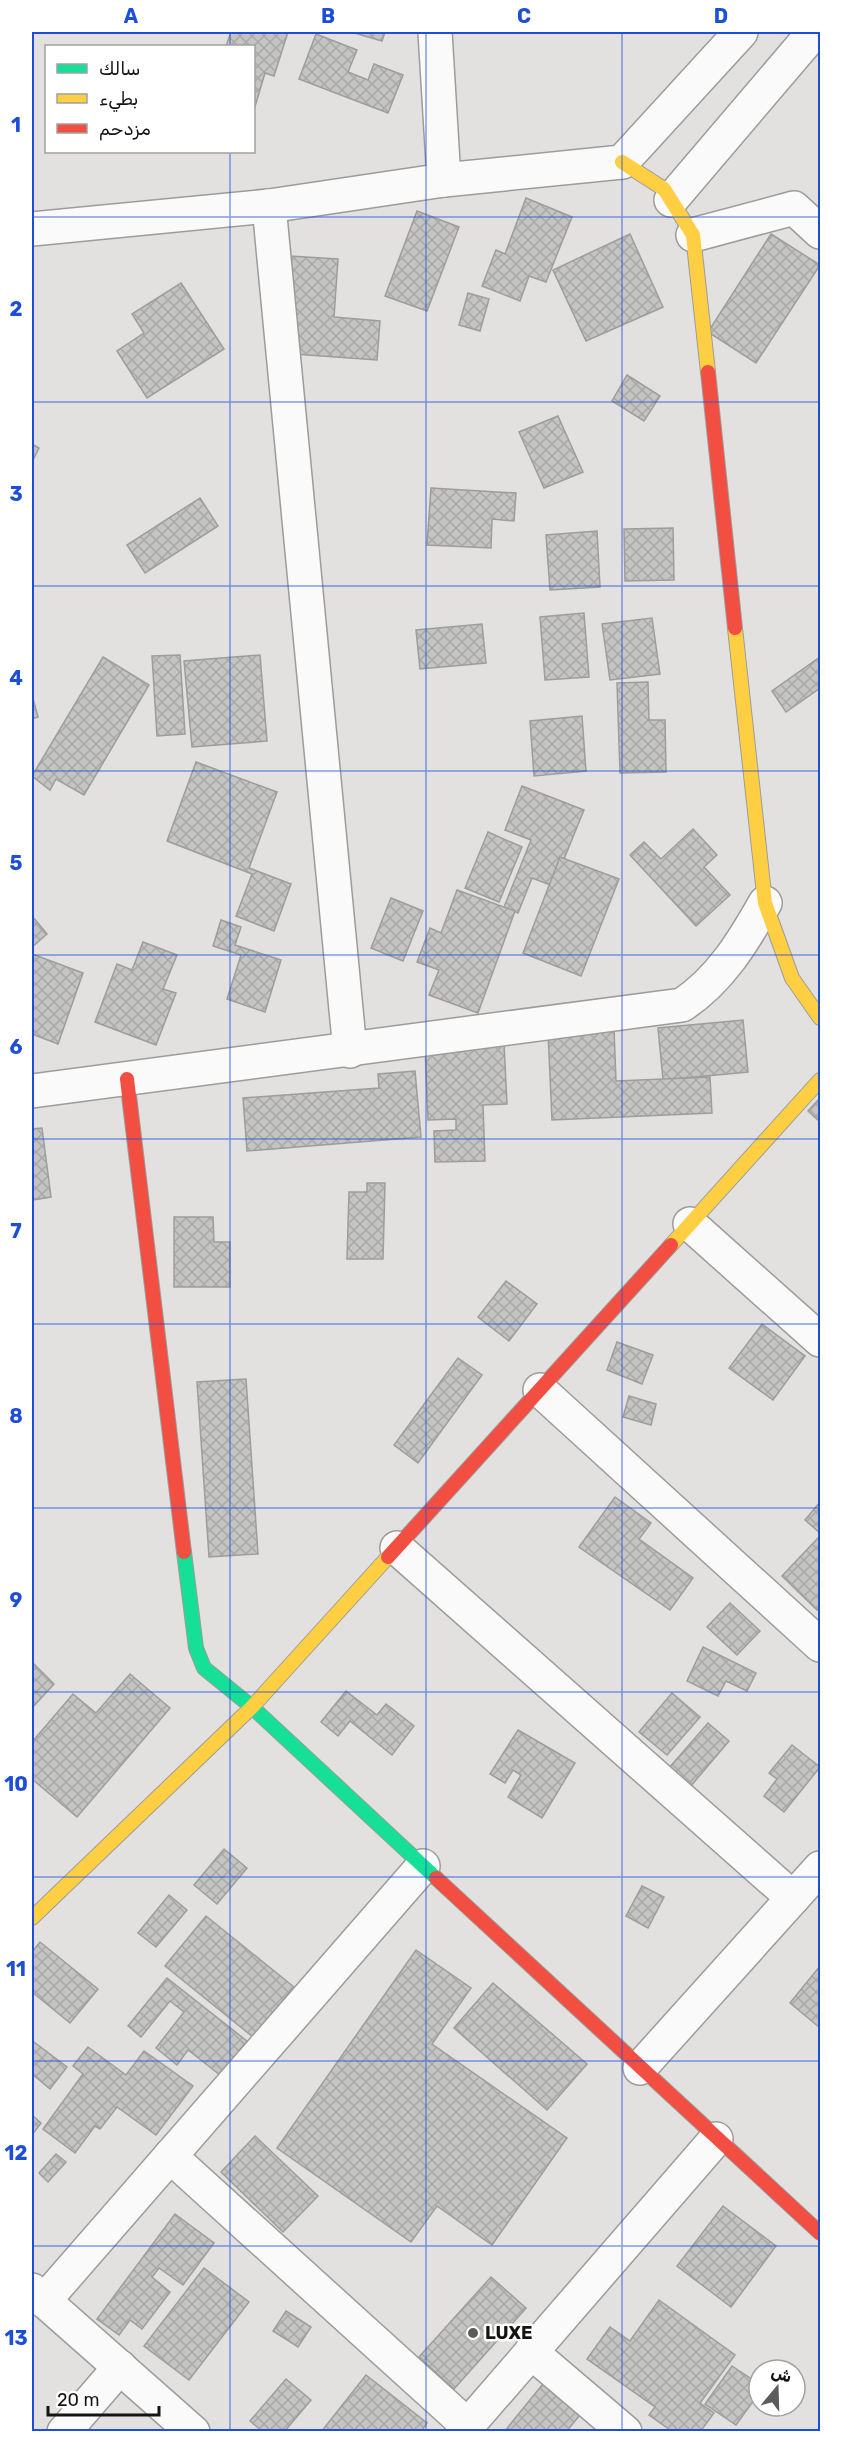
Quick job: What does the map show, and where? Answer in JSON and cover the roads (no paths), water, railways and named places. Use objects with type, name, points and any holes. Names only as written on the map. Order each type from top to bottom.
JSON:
[{"type":"street","points":[[435,32],[444,180]]},
{"type":"street","points":[[622,162],[741,32]]},
{"type":"street","points":[[671,200],[814,32]]},
{"type":"street","points":[[32,229],[269,206],[444,180],[622,162],[664,189],[693,235],[765,903],[795,988],[820,1018]]},
{"type":"street","points":[[269,206],[350,1051]]},
{"type":"street","points":[[693,235],[794,208],[820,232]]},
{"type":"street","points":[[32,1091],[350,1051],[682,1005],[705,990],[745,940],[765,903]]},
{"type":"street","points":[[127,1079],[196,1648],[204,1668],[252,1707],[820,2233]]},
{"type":"street","points":[[32,1918],[252,1707],[820,1080]]},
{"type":"street","points":[[690,1224],[820,1340]]},
{"type":"street","points":[[540,1390],[820,1645]]},
{"type":"street","points":[[397,1548],[792,1898]]},
{"type":"street","points":[[193,2432],[38,2295],[170,2156],[423,1866]]},
{"type":"street","points":[[640,2068],[792,1898],[819,1874]]},
{"type":"street","points":[[170,2156],[464,2428],[716,2139]]},
{"type":"street","points":[[531,2352],[625,2432]]},
{"type":"street","points":[[64,2432],[120,2367]]},
{"type":"place","name":"LUXE","points":[[473,2333]]}]
